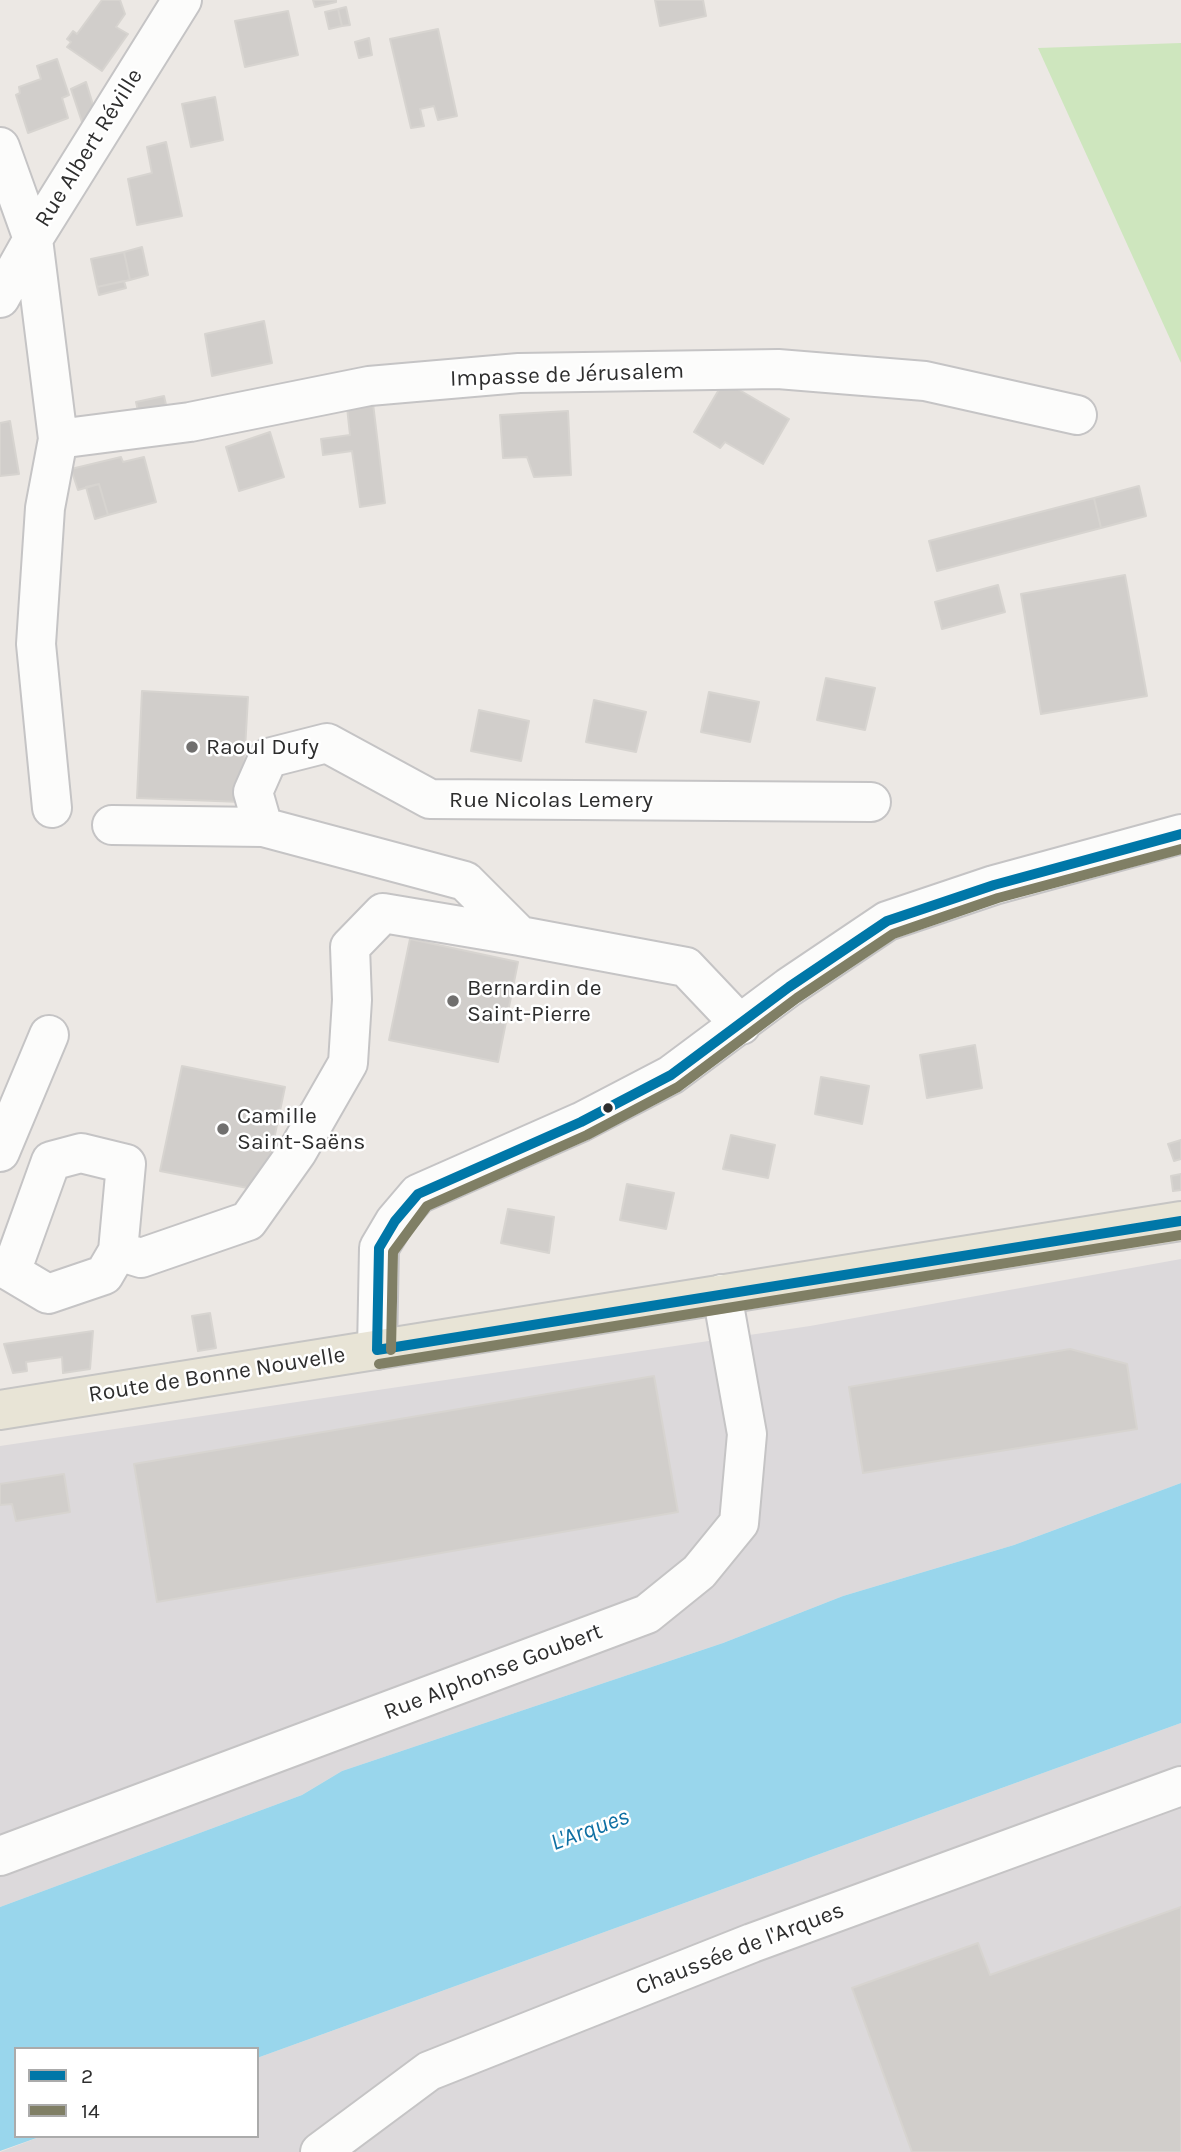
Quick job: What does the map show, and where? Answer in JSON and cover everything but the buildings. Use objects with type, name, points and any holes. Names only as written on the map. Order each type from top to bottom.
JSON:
[{"type":"main road","name":"Route de Bonne Nouvelle","points":[[0,1410],[1181,1221]]},
{"type":"street","name":"Rue Albert Réville","points":[[0,298],[33,239],[182,0]]},
{"type":"street","points":[[0,147],[33,239],[58,439],[45,508],[36,644],[52,808]]},
{"type":"street","name":"Impasse de Jérusalem","points":[[58,439],[190,422],[369,386],[519,373],[778,369],[925,381],[1077,415]]},
{"type":"street","name":"Rue Nicolas Lemery","points":[[263,827],[253,792],[268,758],[327,743],[430,799],[871,802]]},
{"type":"street","points":[[112,825],[263,827],[465,881],[520,936]]},
{"type":"street","points":[[377,1350],[379,1248],[395,1221],[418,1194],[623,1100],[671,1075],[789,987],[887,921],[994,885],[1181,834]]},
{"type":"street","points":[[118,1251],[141,1258],[248,1221],[297,1152],[348,1063],[352,1000],[350,947],[383,913],[686,967],[741,1025]]},
{"type":"street","points":[[0,1152],[49,1035]]},
{"type":"street","name":"Rue Alphonse Goubert","points":[[0,1856],[648,1614],[699,1572],[739,1523],[747,1434],[722,1294]]},
{"type":"street","name":"Chaussée de l'Arques","points":[[320,2152],[429,2071],[752,1943],[1181,1786]]},
{"type":"shaded area","points":[[1181,1259],[1181,1483],[1014,1545],[843,1596],[723,1643],[342,1771],[302,1795],[0,1907],[0,1446],[810,1326]]},
{"type":"shaded area","points":[[1181,1723],[1181,2152],[0,2152],[37,2138],[259,2138],[259,2057]]},
{"type":"green space","points":[[1181,43],[1181,363],[1038,48]]},
{"type":"water","name":"L'Arques","points":[[1181,1483],[1181,1723],[259,2057],[259,2047],[14,2047],[14,2138],[36,2138],[0,2151],[0,1907],[302,1795],[342,1771],[723,1643],[843,1596],[1014,1545]]},
{"type":"transit line","name":"2","points":[[377,1350],[379,1248],[395,1221],[418,1194],[581,1122],[671,1075],[789,987],[887,921],[994,885],[1181,834]]},
{"type":"transit line","name":"14","points":[[391,1350],[393,1252],[427,1206],[587,1135],[678,1087],[797,998],[893,934],[998,898],[1181,849]]},
{"type":"transit line","name":"2","points":[[377,1350],[1181,1221]]},
{"type":"transit line","name":"14","points":[[379,1364],[1181,1235]]},
{"type":"place","name":"Raoul Dufy","points":[[192,747]]},
{"type":"place","name":"Bernardin de Saint-Pierre","points":[[453,1001]]},
{"type":"place","name":"Camille Saint-Saëns","points":[[223,1129]]}]
